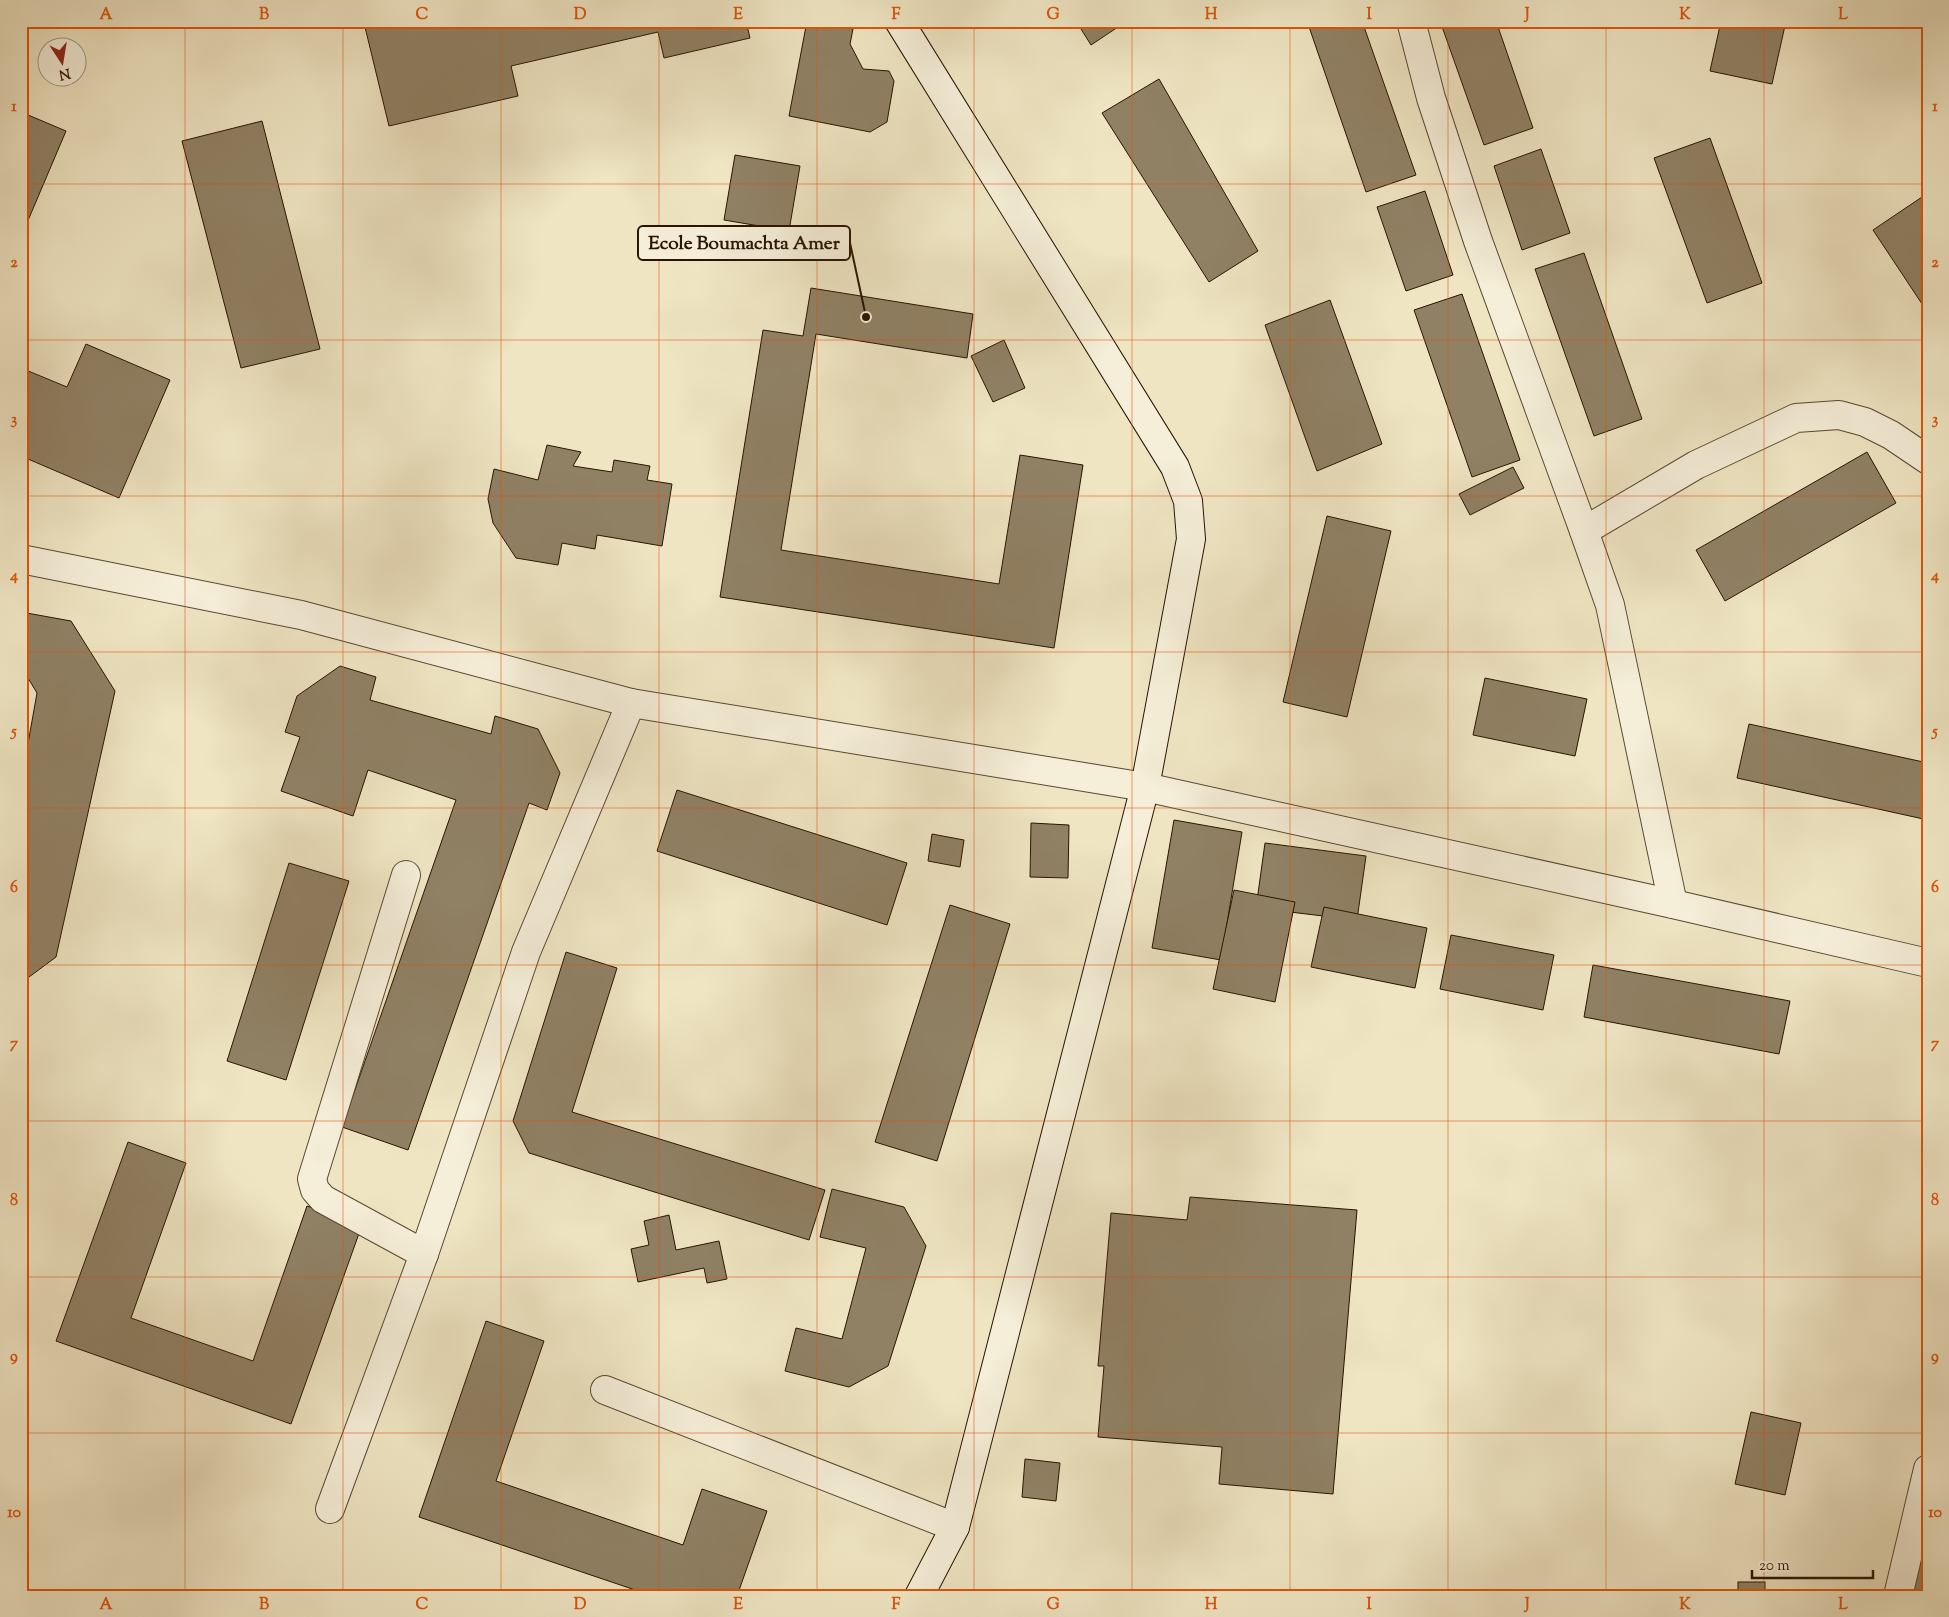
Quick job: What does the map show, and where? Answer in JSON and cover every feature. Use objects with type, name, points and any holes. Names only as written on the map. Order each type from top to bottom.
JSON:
[{"type":"street","points":[[899,21],[1175,466],[1188,501],[1191,538],[1145,787],[955,1527],[919,1596]]},
{"type":"street","points":[[1410,21],[1431,98],[1478,241],[1610,605],[1673,904]]},
{"type":"street","points":[[1584,531],[1696,465],[1796,418],[1839,415],[1865,422],[1891,435],[1928,460]]},
{"type":"street","points":[[21,559],[301,615],[631,703],[1145,787],[1673,904],[1928,963]]},
{"type":"street","points":[[330,1509],[424,1254],[526,952],[631,703]]},
{"type":"street","points":[[406,875],[312,1179],[315,1190],[322,1199],[424,1254]]},
{"type":"street","points":[[605,1390],[955,1527]]},
{"type":"street","points":[[1898,1596],[1928,1469]]},
{"type":"building","points":[[371,21],[746,21],[750,38],[664,58],[658,32],[511,66],[518,96],[389,126],[364,23]]},
{"type":"building","points":[[807,21],[853,29],[850,44],[863,69],[889,71],[894,81],[887,122],[870,132],[789,116]]},
{"type":"building","points":[[1076,21],[1127,21],[1091,45]]},
{"type":"building","points":[[1307,21],[1362,21],[1416,175],[1366,192]]},
{"type":"building","points":[[1440,21],[1496,21],[1533,128],[1484,145]]},
{"type":"building","points":[[1721,21],[1786,21],[1772,84],[1710,71]]},
{"type":"building","points":[[1159,79],[1258,251],[1209,282],[1102,113]]},
{"type":"building","points":[[21,112],[66,131],[21,237]]},
{"type":"building","points":[[262,121],[320,349],[241,368],[182,141]]},
{"type":"building","points":[[1710,138],[1762,283],[1707,303],[1654,158]]},
{"type":"building","points":[[1541,149],[1570,233],[1522,250],[1494,166]]},
{"type":"building","points":[[735,155],[800,166],[789,231],[724,220]]},
{"type":"building","points":[[1425,191],[1453,275],[1406,291],[1377,207]]},
{"type":"building","points":[[1925,195],[1928,199],[1928,313],[1873,230]]},
{"type":"building","points":[[1584,253],[1642,419],[1594,436],[1535,269]]},
{"type":"building","points":[[811,288],[973,314],[967,358],[816,334],[781,550],[999,584],[1020,455],[1083,465],[1054,648],[720,597],[763,330],[803,336]]},
{"type":"building","points":[[1462,294],[1520,460],[1472,477],[1414,310]]},
{"type":"building","points":[[1330,300],[1382,444],[1317,471],[1265,325]]},
{"type":"building","points":[[1004,340],[1025,388],[993,402],[971,356]]},
{"type":"building","points":[[86,344],[170,380],[119,498],[21,456],[21,368],[67,387]]},
{"type":"building","points":[[547,445],[581,452],[573,466],[612,472],[614,460],[650,466],[647,480],[672,484],[662,546],[597,535],[595,549],[562,543],[558,565],[516,558],[493,523],[488,499],[494,469],[538,480]]},
{"type":"building","points":[[1867,452],[1896,503],[1725,601],[1696,550]]},
{"type":"building","points":[[1513,467],[1524,488],[1470,515],[1459,494]]},
{"type":"building","points":[[1327,516],[1391,531],[1347,717],[1283,702]]},
{"type":"building","points":[[21,612],[71,621],[115,691],[56,957],[21,983],[21,783],[37,693],[25,673],[21,672]]},
{"type":"building","points":[[340,666],[376,677],[370,700],[491,734],[495,716],[538,729],[560,773],[547,810],[529,803],[408,1150],[342,1127],[456,800],[368,770],[353,816],[281,791],[300,737],[285,732],[297,696]]},
{"type":"building","points":[[1485,678],[1587,699],[1575,756],[1473,735]]},
{"type":"building","points":[[1749,724],[1928,763],[1928,820],[1737,778]]},
{"type":"building","points":[[677,790],[907,863],[887,925],[657,851]]},
{"type":"building","points":[[1174,820],[1242,832],[1221,960],[1152,948]]},
{"type":"building","points":[[1031,823],[1069,825],[1068,878],[1030,877]]},
{"type":"building","points":[[932,834],[964,840],[960,867],[928,861]]},
{"type":"building","points":[[1265,843],[1366,856],[1357,920],[1256,908]]},
{"type":"building","points":[[289,863],[349,881],[286,1080],[227,1061]]},
{"type":"building","points":[[1234,890],[1295,902],[1275,1002],[1213,989]]},
{"type":"building","points":[[950,905],[1010,924],[937,1161],[875,1142]]},
{"type":"building","points":[[1324,907],[1427,928],[1415,988],[1311,967]]},
{"type":"building","points":[[1451,935],[1554,955],[1543,1010],[1440,989]]},
{"type":"building","points":[[566,952],[617,968],[572,1112],[825,1190],[809,1240],[529,1153],[513,1121]]},
{"type":"building","points":[[1593,965],[1790,1001],[1779,1054],[1584,1017]]},
{"type":"building","points":[[128,1142],[186,1163],[131,1318],[253,1361],[307,1206],[362,1225],[291,1424],[56,1341]]},
{"type":"building","points":[[832,1189],[904,1207],[926,1246],[888,1366],[849,1387],[785,1371],[796,1328],[842,1339],[866,1248],[820,1237]]},
{"type":"building","points":[[1190,1197],[1357,1210],[1333,1494],[1219,1484],[1222,1447],[1098,1437],[1104,1366],[1098,1366],[1111,1213],[1187,1220]]},
{"type":"building","points":[[669,1215],[676,1250],[719,1241],[727,1279],[707,1283],[704,1268],[638,1282],[631,1249],[649,1245],[644,1221]]},
{"type":"building","points":[[486,1321],[544,1341],[496,1481],[683,1545],[702,1489],[767,1511],[737,1596],[653,1596],[419,1517]]},
{"type":"building","points":[[1751,1412],[1801,1423],[1785,1495],[1735,1484]]},
{"type":"building","points":[[1025,1459],[1060,1463],[1056,1501],[1022,1497]]},
{"type":"building","points":[[1918,1545],[1928,1546],[1928,1596],[1909,1596]]},
{"type":"building","points":[[1738,1582],[1765,1582],[1765,1596],[1738,1596]]},
{"type":"place","name":"Ecole Boumachta Amer","points":[[866,317]]}]
